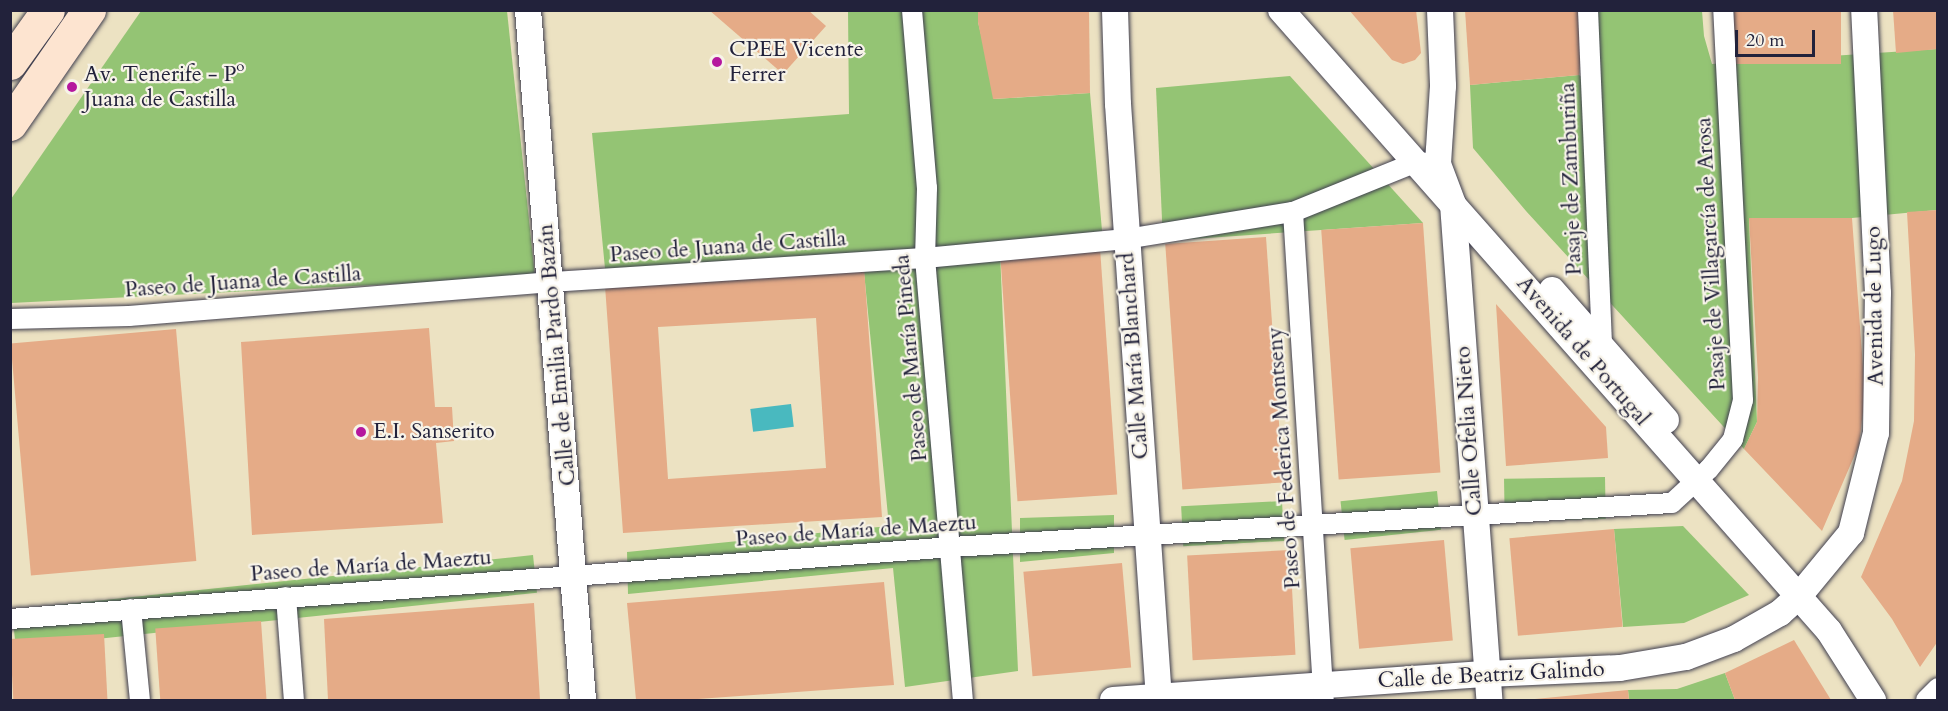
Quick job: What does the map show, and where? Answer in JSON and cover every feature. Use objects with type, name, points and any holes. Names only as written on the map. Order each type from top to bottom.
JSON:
[{"type":"main road","points":[[10,63],[48,10]]},
{"type":"main road","points":[[10,124],[89,10]]},
{"type":"street","name":"Calle de Emilia Pardo Bazán","points":[[528,10],[552,282],[583,700]]},
{"type":"street","name":"Paseo de María Pineda","points":[[912,10],[927,188],[925,258],[952,547],[963,700]]},
{"type":"street","name":"Calle María Blanchard","points":[[1115,10],[1126,240],[1159,699]]},
{"type":"street","name":"Avenida de Portugal","points":[[1281,10],[1602,346],[1703,474]]},
{"type":"street","name":"Avenida de Portugal","points":[[1301,10],[1427,163]]},
{"type":"street","points":[[1427,163],[1443,86],[1440,10]]},
{"type":"street","name":"Pasaje de Zamburiña","points":[[1588,10],[1602,346]]},
{"type":"street","name":"Pasaje de Villagarcía de Arosa","points":[[1703,474],[1733,439],[1743,400],[1723,10]]},
{"type":"street","name":"Avenida de Lugo","points":[[1805,590],[1851,532],[1876,433],[1878,293],[1864,10]]},
{"type":"street","name":"Paseo de Juana de Castilla","points":[[10,319],[129,316],[552,282],[925,258],[1126,240],[1293,212],[1427,163]]},
{"type":"street","name":"Calle Ofelia Nieto","points":[[1427,163],[1453,204],[1489,700]]},
{"type":"street","name":"Avenida de Portugal","points":[[1453,204],[1703,474],[1805,590],[1843,622],[1873,668],[1890,700]]},
{"type":"street","name":"Paseo de Federica Montseny","points":[[1293,212],[1323,693]]},
{"type":"street","name":"Paseo de María de Maeztu","points":[[10,619],[952,547],[1672,503],[1703,474]]},
{"type":"street","name":"Avenida de Portugal","points":[[1805,590],[1873,700]]},
{"type":"street","name":"Calle de Beatriz Galindo","points":[[1113,700],[1323,693],[1487,674],[1620,668],[1686,657],[1734,639],[1779,613],[1805,590]]},
{"type":"street","points":[[286,597],[294,700]]},
{"type":"street","points":[[131,609],[140,700]]},
{"type":"street","points":[[1926,700],[1938,688]]},
{"type":"green space","points":[[141,11],[507,11],[535,277],[11,303],[11,199]]},
{"type":"green space","points":[[848,11],[978,11],[978,22],[993,84],[994,99],[1090,93],[1103,242],[1000,252],[1018,671],[905,687],[893,568],[628,594],[627,552],[889,526],[863,262],[606,279],[592,133],[849,114]]},
{"type":"green space","points":[[1593,11],[1702,11],[1704,36],[1712,64],[1937,49],[1937,210],[1852,218],[1749,219],[1757,422],[1744,449],[1526,211],[1473,148],[1470,85],[1579,75],[1598,90]]},
{"type":"green space","points":[[1290,76],[1423,223],[1163,241],[1156,88]]},
{"type":"green space","points":[[1605,477],[1606,519],[1505,521],[1504,479]]},
{"type":"green space","points":[[1437,491],[1441,530],[1345,540],[1341,501]]},
{"type":"green space","points":[[1282,501],[1284,541],[1183,546],[1181,506]]},
{"type":"green space","points":[[1114,515],[1114,553],[1020,562],[1020,518]]},
{"type":"green space","points":[[1683,526],[1749,595],[1684,623],[1623,627],[1614,529]]},
{"type":"green space","points":[[533,555],[537,593],[16,648],[12,610]]},
{"type":"green space","points":[[1725,673],[1735,700],[1629,700],[1628,690],[1677,689]]},
{"type":"water","points":[[791,404],[794,427],[753,432],[750,409]]},
{"type":"building","points":[[709,10],[808,10],[826,26],[783,74]]},
{"type":"building","points":[[978,10],[1089,10],[1090,93],[993,99],[978,22]]},
{"type":"building","points":[[1349,10],[1416,10],[1421,53],[1415,60],[1403,64],[1392,60]]},
{"type":"building","points":[[1465,10],[1577,10],[1583,31],[1579,75],[1470,85]]},
{"type":"building","points":[[1734,10],[1841,10],[1841,64],[1734,64]]},
{"type":"building","points":[[1893,10],[1938,10],[1938,49],[1896,53]]},
{"type":"building","points":[[1938,210],[1938,641],[1920,667],[1892,619],[1861,577],[1902,481],[1914,421],[1915,354],[1907,212]]},
{"type":"building","points":[[1749,218],[1852,218],[1865,395],[1859,445],[1822,531],[1744,449],[1757,422],[1758,377]]},
{"type":"building","points":[[1423,223],[1440,472],[1339,480],[1321,230]]},
{"type":"building","points":[[1266,237],[1283,482],[1182,489],[1165,244]]},
{"type":"building","points":[[1100,248],[1117,494],[1017,501],[1000,255]]},
{"type":"building","points":[[864,267],[882,517],[623,533],[605,286]],"holes":[[[816,318],[826,468],[668,479],[658,327]]]},
{"type":"building","points":[[1496,304],[1606,427],[1608,458],[1506,466]]},
{"type":"building","points":[[429,328],[435,407],[452,407],[454,441],[436,443],[443,523],[252,535],[241,342]]},
{"type":"building","points":[[176,329],[196,561],[31,576],[11,343]]},
{"type":"building","points":[[1614,529],[1623,627],[1518,636],[1509,538]]},
{"type":"building","points":[[1444,540],[1453,641],[1359,649],[1350,548]]},
{"type":"building","points":[[1290,550],[1295,655],[1193,660],[1187,555]]},
{"type":"building","points":[[1122,563],[1131,668],[1033,676],[1023,572]]},
{"type":"building","points":[[884,582],[894,685],[684,700],[636,700],[627,603]]},
{"type":"building","points":[[534,603],[540,700],[328,700],[324,619]]},
{"type":"building","points":[[261,621],[267,700],[160,700],[155,628]]},
{"type":"building","points":[[104,634],[107,700],[13,700],[10,639]]},
{"type":"building","points":[[1794,640],[1831,700],[1735,700],[1725,673]]},
{"type":"building","points":[[1628,690],[1629,700],[1535,700],[1535,699]]},
{"type":"place","name":"CPEE Vicente Ferrer","points":[[717,62]]},
{"type":"place","name":"Av. Tenerife - Pº Juana de Castilla","points":[[72,87]]},
{"type":"place","name":"E.I. Sanserito","points":[[361,432]]}]
